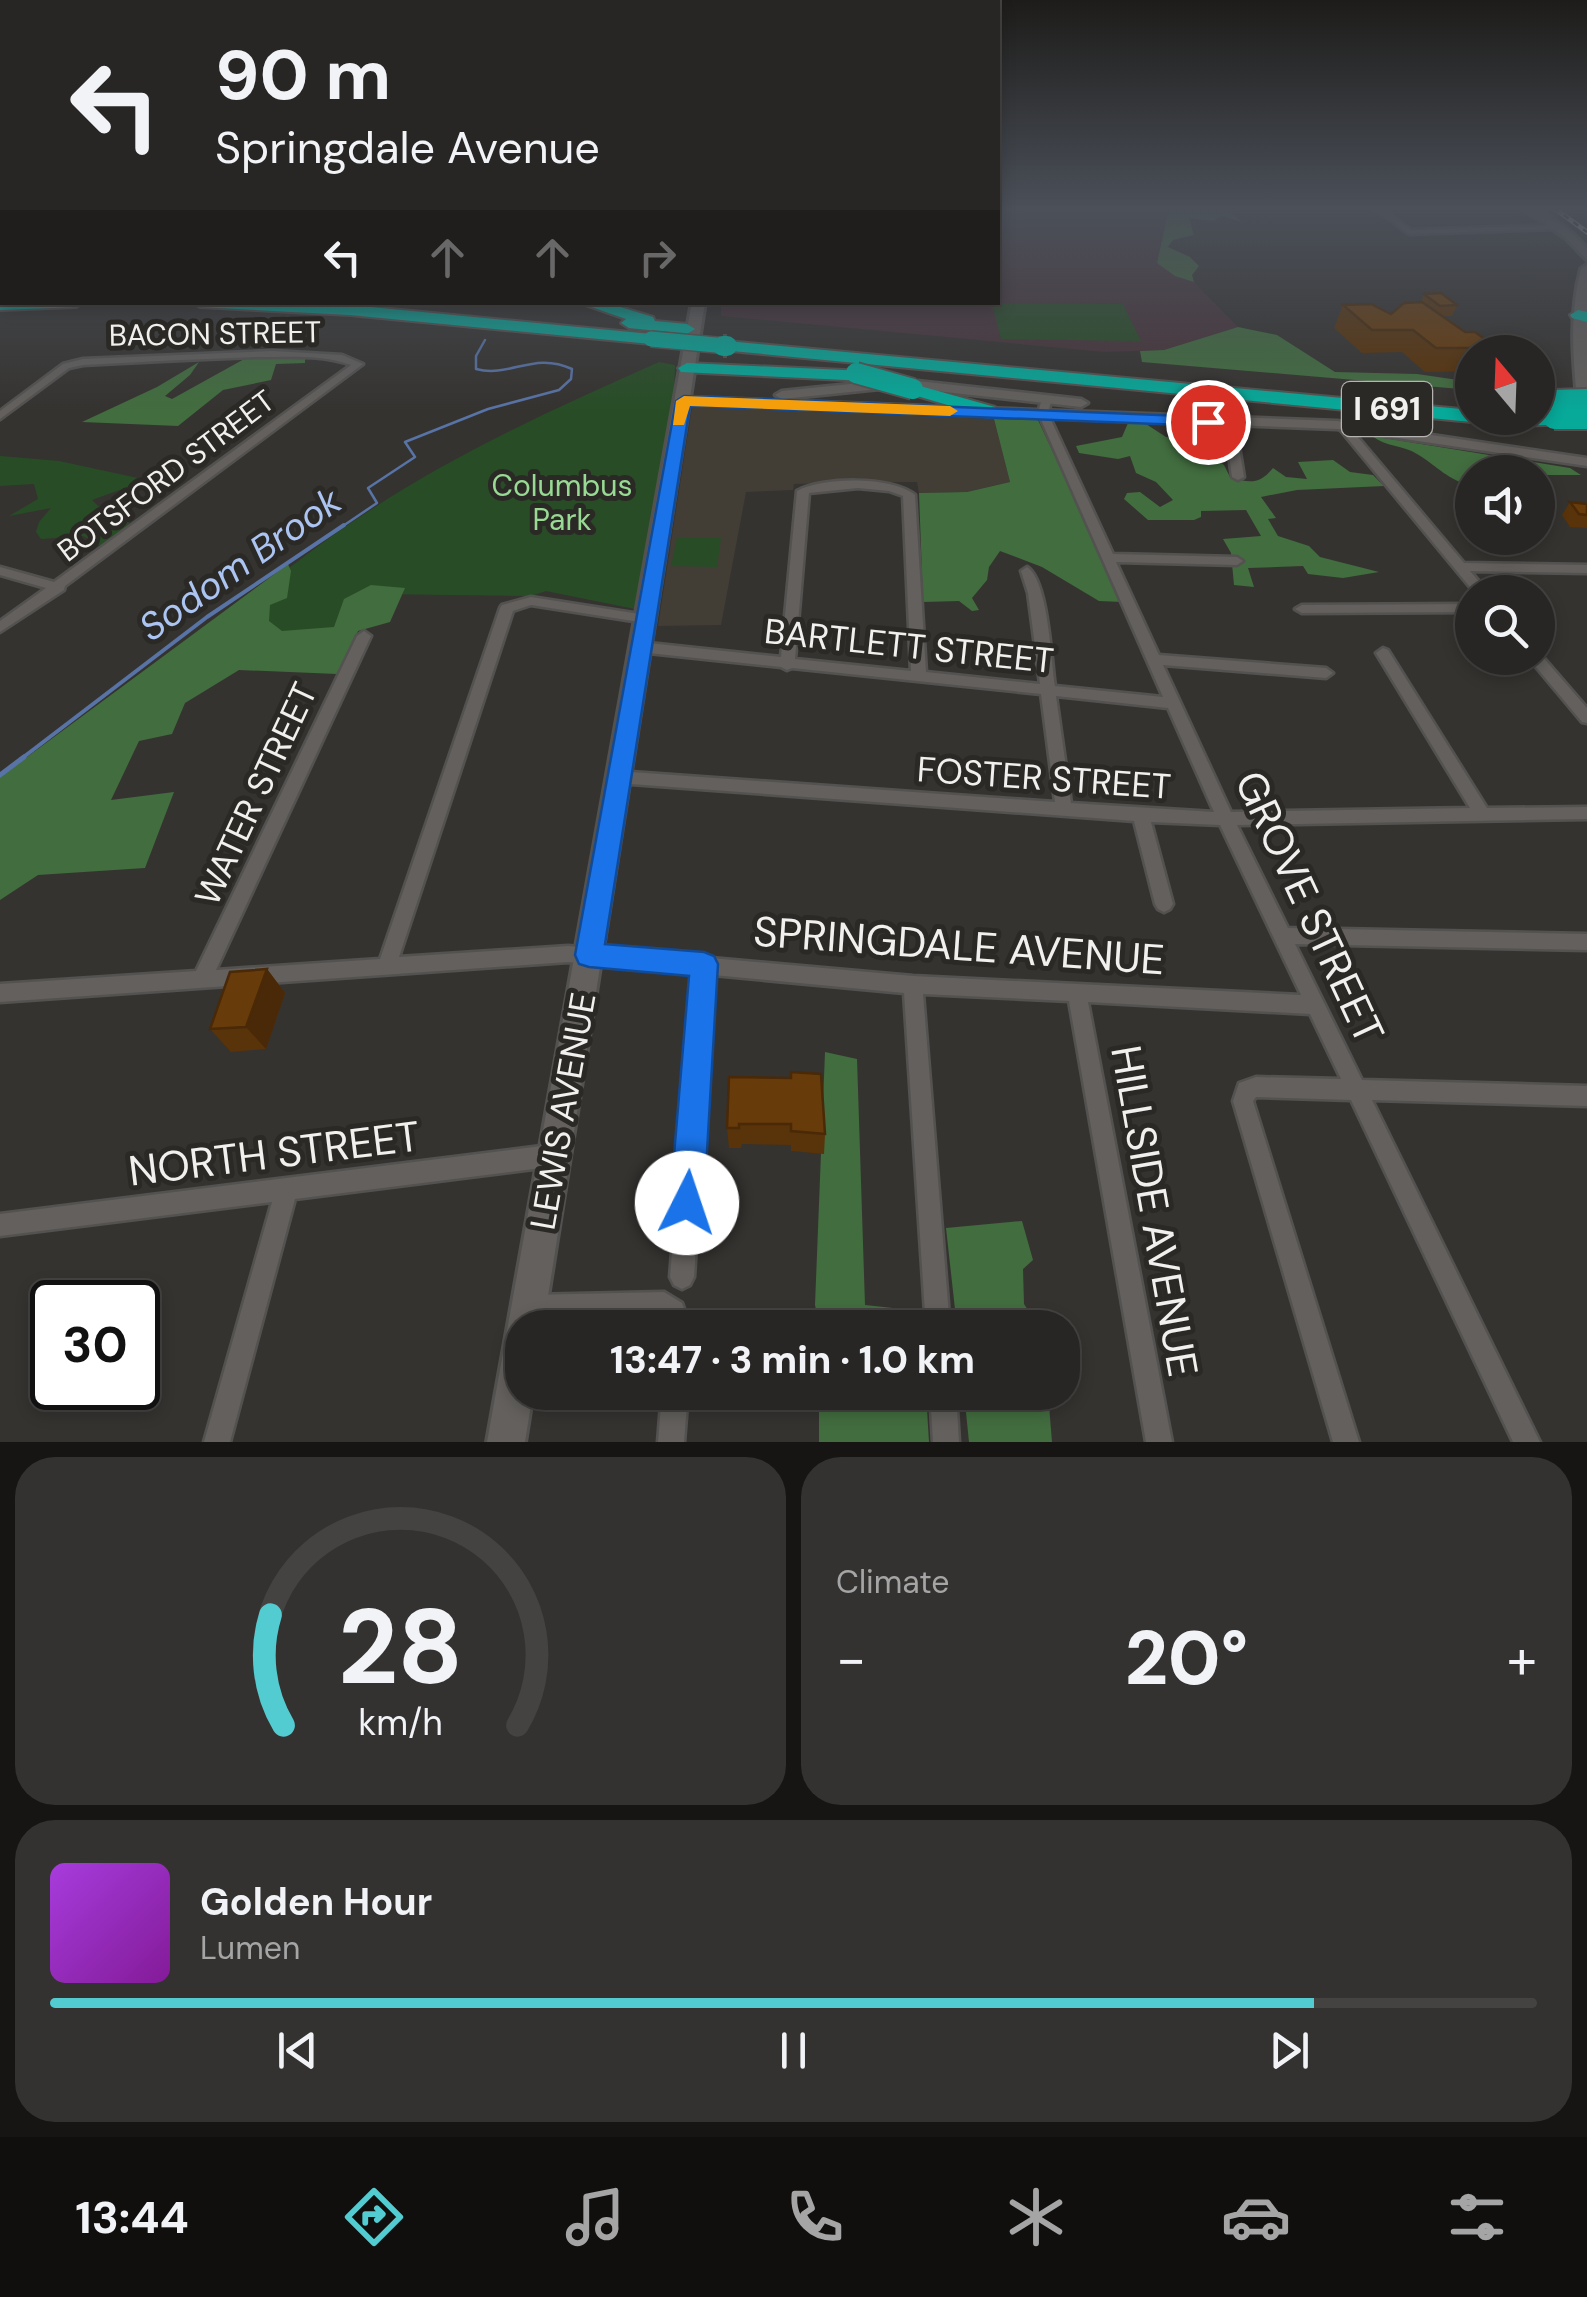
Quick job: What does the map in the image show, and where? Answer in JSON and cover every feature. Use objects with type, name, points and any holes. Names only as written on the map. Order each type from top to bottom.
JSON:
[{"type":"highway","name":"I 691","points":[[256,305],[687,329],[735,344],[1455,400]]},
{"type":"highway","name":"I 691","points":[[441,305],[654,329],[735,344],[1455,415]]},
{"type":"highway","points":[[593,305],[654,329]]},
{"type":"highway","points":[[735,344],[856,373],[988,412]]},
{"type":"highway","points":[[687,368],[988,382],[1275,403],[1301,401]]},
{"type":"highway","points":[[1555,405],[1587,403]]},
{"type":"highway","points":[[1555,409],[1587,420]]},
{"type":"main road","points":[[1587,275],[1583,323],[1587,420]]},
{"type":"main road","name":"LEWIS AVENUE","points":[[528,1310],[698,305]]},
{"type":"main road","name":"LEWIS AVENUE","points":[[506,1442],[511,1410]]},
{"type":"street","name":"BACON STREET","points":[[44,382],[74,364],[291,354],[357,361]]},
{"type":"street","name":"BOTSFORD STREET","points":[[0,628],[348,374],[357,361]]},
{"type":"street","points":[[28,382],[44,382]]},
{"type":"street","points":[[0,416],[44,382]]},
{"type":"street","points":[[754,401],[891,383],[1046,406],[1342,425],[1587,462]]},
{"type":"street","points":[[684,401],[988,412],[1046,406]]},
{"type":"street","name":"GROVE STREET","points":[[1046,406],[1108,558],[1226,820],[1527,1442]]},
{"type":"street","points":[[1227,420],[1234,433],[1232,455],[1238,477]]},
{"type":"street","points":[[1342,425],[1467,575]]},
{"type":"street","points":[[788,664],[803,491],[815,487],[900,488],[909,495],[920,678]]},
{"type":"street","points":[[1108,558],[1237,561]]},
{"type":"street","points":[[1459,566],[1587,569]]},
{"type":"street","points":[[0,571],[58,587]]},
{"type":"street","points":[[1027,571],[1035,593],[1064,809]]},
{"type":"street","points":[[386,966],[507,608],[531,602],[646,618]]},
{"type":"street","points":[[1302,609],[1455,608]]},
{"type":"street","name":"WATER STREET","points":[[202,979],[364,636]]},
{"type":"street","name":"BARTLETT STREET","points":[[640,648],[1173,703]]},
{"type":"street","points":[[1383,653],[1483,816]]},
{"type":"street","points":[[1154,659],[1326,673]]},
{"type":"street","points":[[1550,675],[1587,718]]},
{"type":"street","name":"FOSTER STREET","points":[[617,777],[1226,820],[1587,813]]},
{"type":"street","points":[[1141,815],[1164,904]]},
{"type":"street","points":[[1282,936],[1587,942]]},
{"type":"street","name":"SPRINGDALE AVENUE","points":[[0,993],[589,955],[912,985],[1315,1004]]},
{"type":"street","points":[[682,1277],[704,964]]},
{"type":"street","points":[[912,985],[937,1310]]},
{"type":"street","name":"HILLSIDE AVENUE","points":[[1077,994],[1159,1442]]},
{"type":"street","points":[[1346,1442],[1244,1102],[1246,1090],[1256,1087],[1587,1096]]},
{"type":"street","name":"NORTH STREET","points":[[0,1225],[557,1155]]},
{"type":"street","points":[[216,1442],[286,1190]]},
{"type":"street","points":[[626,1310],[664,1304],[669,1310]]},
{"type":"street","points":[[672,1442],[674,1410]]},
{"type":"street","points":[[943,1410],[946,1442]]},
{"type":"shaded area","points":[[1000,275],[1181,275],[1194,282],[1238,327],[1164,350],[1105,352],[721,316],[721,305],[1000,305]]},
{"type":"shaded area","points":[[692,407],[994,419],[1010,482],[967,492],[919,493],[917,482],[875,482],[794,484],[793,490],[746,492],[721,625],[658,626]]},
{"type":"green space","points":[[1192,275],[1194,282],[1175,276]]},
{"type":"green space","points":[[1123,304],[1141,341],[1001,339],[992,305]]},
{"type":"green space","points":[[1238,327],[1277,335],[1335,372],[1417,374],[1455,380],[1455,389],[1142,362],[1140,351],[1164,350]]},
{"type":"green space","points":[[246,358],[305,358],[305,363],[276,364],[271,380],[223,390],[178,426],[82,422],[157,387],[199,362],[165,396],[172,399]]},
{"type":"green space","name":"Columbus Park","points":[[659,362],[675,365],[674,394],[635,609],[546,591],[531,596],[376,594],[337,674],[199,636],[323,542],[436,470]]},
{"type":"green space","points":[[994,419],[1038,420],[1123,602],[1099,601],[1042,567],[1000,551],[989,567],[987,580],[972,598],[979,610],[972,611],[959,601],[923,602],[919,493],[967,492],[1010,482]]},
{"type":"green space","points":[[1128,423],[1146,424],[1166,437],[1193,441],[1224,465],[1230,477],[1243,481],[1258,480],[1273,468],[1286,477],[1307,479],[1298,462],[1333,460],[1350,472],[1373,475],[1384,486],[1297,490],[1261,497],[1276,518],[1268,519],[1278,536],[1309,546],[1320,557],[1379,572],[1343,578],[1308,574],[1303,566],[1248,568],[1254,587],[1234,585],[1231,553],[1223,539],[1261,536],[1246,510],[1201,511],[1201,517],[1194,520],[1148,520],[1124,499],[1127,493],[1140,492],[1160,507],[1173,500],[1156,482],[1136,473],[1130,456],[1118,459],[1079,453],[1076,446],[1122,437]]},
{"type":"green space","points":[[1372,436],[1490,455],[1455,455],[1455,479],[1412,451]]},
{"type":"green space","points":[[0,456],[59,461],[147,480],[92,500],[100,508],[97,519],[116,516],[130,523],[103,547],[83,536],[41,539],[36,532],[39,522],[51,508],[9,516],[38,499],[34,484],[0,486]]},
{"type":"green space","points":[[1555,466],[1570,468],[1581,475],[1555,475]]},
{"type":"green space","points":[[677,538],[721,538],[717,567],[671,566]]},
{"type":"green space","points":[[288,564],[291,571],[287,598],[270,605],[269,621],[282,631],[334,627],[344,599],[371,585],[405,588],[390,622],[358,631],[337,674],[239,670],[185,703],[172,734],[139,741],[111,800],[174,792],[145,868],[38,875],[0,900],[0,777]]},
{"type":"green space","points":[[825,1052],[857,1059],[865,1305],[912,1310],[816,1310]]},
{"type":"green space","points":[[1022,1221],[1033,1260],[1023,1269],[1024,1304],[1028,1310],[955,1310],[946,1228]]},
{"type":"green space","points":[[819,1410],[927,1410],[929,1442],[819,1442]]},
{"type":"green space","points":[[966,1410],[1049,1410],[1052,1442],[969,1442]]},
{"type":"building","points":[[1441,293],[1457,305],[1440,306],[1424,294]]},
{"type":"building","points":[[1422,302],[1465,332],[1479,335],[1455,335],[1455,348],[1436,348],[1413,330],[1372,330],[1343,305],[1371,304],[1391,314],[1404,303]]},
{"type":"building","points":[[1570,502],[1587,504],[1587,515],[1579,514]]},
{"type":"building","points":[[267,969],[246,1027],[210,1029],[230,972]]},
{"type":"building","points":[[791,1072],[821,1074],[825,1134],[791,1131],[791,1124],[739,1124],[739,1128],[727,1128],[729,1077],[791,1078]]},
{"type":"waterway","name":"Sodom Brook","points":[[340,528],[377,503],[368,488],[415,457],[405,442],[488,409],[559,390],[571,379],[572,369],[558,364],[476,369],[476,356],[485,340]]},
{"type":"waterway","name":"Sodom Brook","points":[[21,759],[207,617],[344,525]]},
{"type":"waterway","name":"Sodom Brook","points":[[0,775],[24,757]]},
{"type":"slow traffic","points":[[679,422],[684,401],[950,411]]},
{"type":"route","points":[[687,1203],[704,964],[589,955],[684,401],[1208,422]]}]
